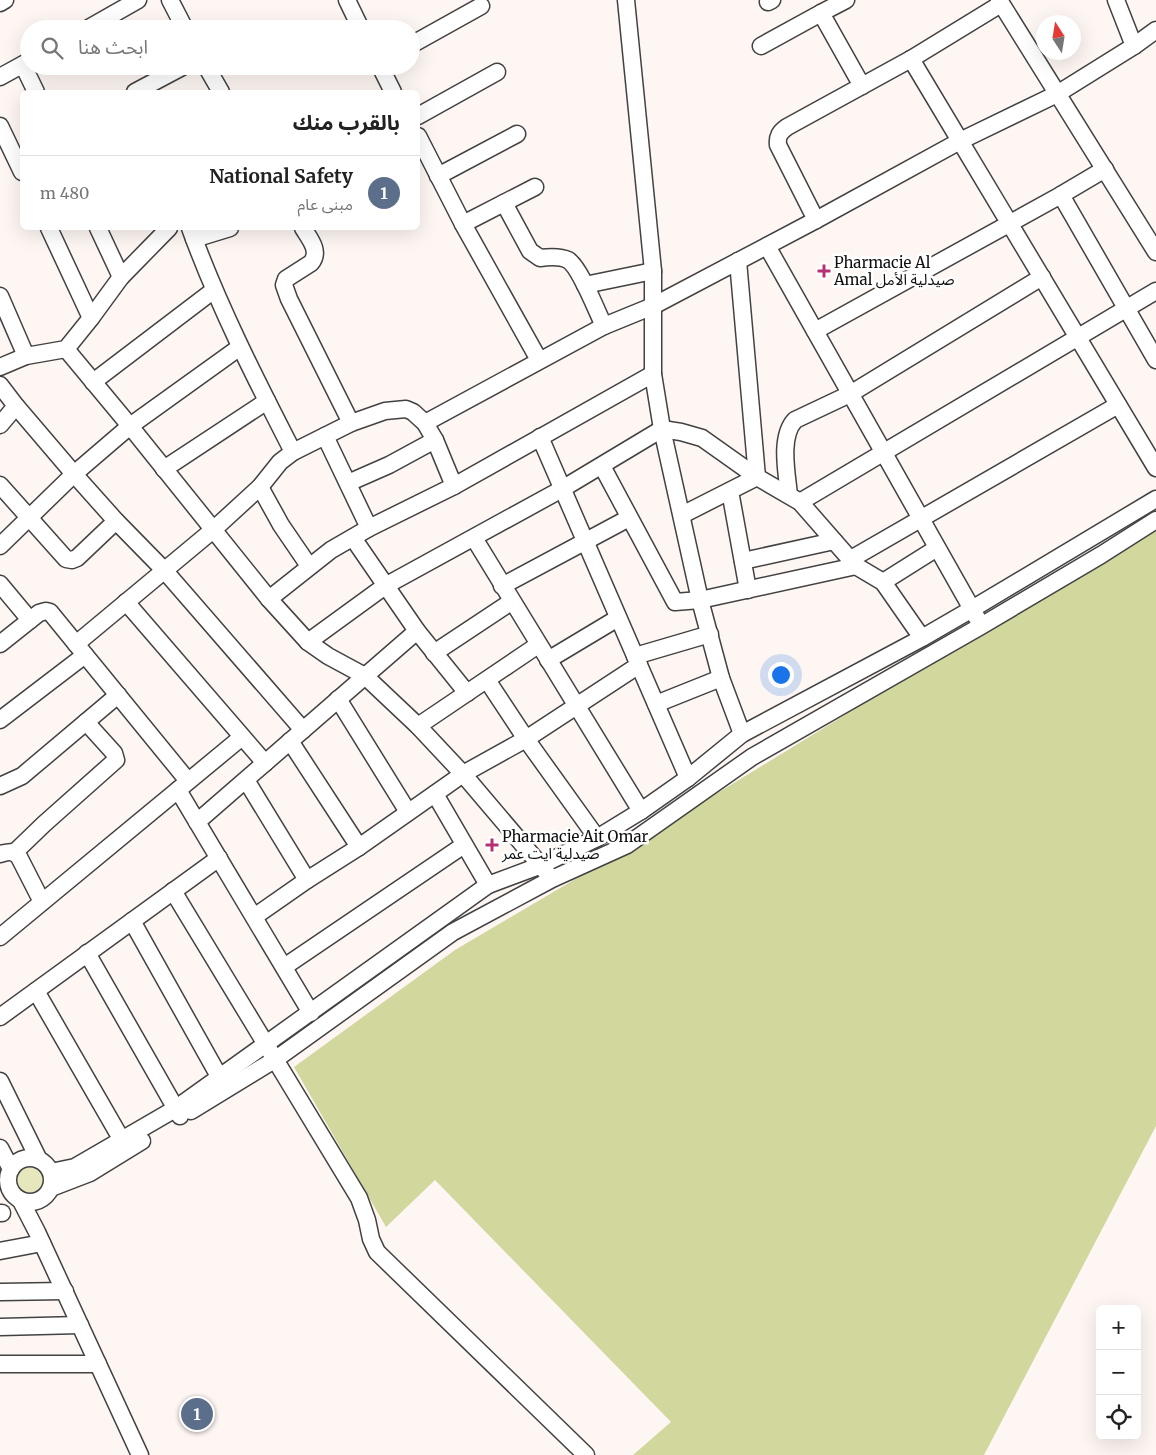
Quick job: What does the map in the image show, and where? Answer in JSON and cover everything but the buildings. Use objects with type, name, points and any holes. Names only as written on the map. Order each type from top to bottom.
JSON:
[{"type":"street","points":[[0,3],[5,0]]},
{"type":"street","points":[[103,20],[138,0]]},
{"type":"street","points":[[626,0],[653,271],[653,374],[662,429],[700,600],[721,678],[742,734]]},
{"type":"street","points":[[761,46],[846,0]]},
{"type":"street","points":[[1116,0],[1134,46]]},
{"type":"street","points":[[177,2],[182,20]]},
{"type":"street","points":[[353,2],[358,20]]},
{"type":"street","points":[[816,220],[778,145],[780,132],[910,59],[1000,2],[1156,252]]},
{"type":"street","points":[[420,39],[480,6]]},
{"type":"street","points":[[820,13],[862,86]]},
{"type":"street","points":[[425,423],[604,326],[653,306],[960,141],[1057,94],[1156,30]]},
{"type":"street","points":[[910,59],[1156,468]]},
{"type":"street","points":[[0,77],[20,66]]},
{"type":"street","points":[[420,115],[497,72]]},
{"type":"street","points":[[30,75],[35,90]]},
{"type":"street","points":[[139,90],[167,75]]},
{"type":"street","points":[[211,75],[220,90]]},
{"type":"street","points":[[384,75],[392,90]]},
{"type":"street","points":[[0,126],[20,169]]},
{"type":"street","points":[[438,176],[517,134]]},
{"type":"street","points":[[420,140],[463,224],[539,360]]},
{"type":"street","points":[[815,331],[1062,195],[1105,169]]},
{"type":"street","points":[[463,224],[534,187]]},
{"type":"street","points":[[1062,195],[1156,360]]},
{"type":"street","points":[[504,203],[530,251],[540,258],[566,259],[576,269],[604,326]]},
{"type":"street","points":[[50,230],[92,318]]},
{"type":"street","points":[[99,230],[121,277]]},
{"type":"street","points":[[0,367],[26,356],[66,349],[92,318],[121,277],[167,230]]},
{"type":"street","points":[[215,230],[192,233],[214,290],[240,347],[293,452]]},
{"type":"street","points":[[304,230],[315,249],[314,260],[286,279],[284,285],[351,423]]},
{"type":"street","points":[[766,246],[981,626]]},
{"type":"street","points":[[738,261],[757,478]]},
{"type":"street","points":[[585,285],[653,271]]},
{"type":"street","points":[[794,499],[785,447],[790,426],[796,420],[850,394],[1042,278]]},
{"type":"street","points":[[93,382],[214,290]]},
{"type":"street","points":[[794,499],[883,453],[1156,290]]},
{"type":"street","points":[[0,296],[26,356]]},
{"type":"street","points":[[0,546],[74,474],[130,426],[240,347]]},
{"type":"street","points":[[66,349],[269,599],[308,642],[328,656],[365,676],[418,726],[463,774],[539,866],[552,879]]},
{"type":"street","points":[[269,599],[309,566],[369,528],[454,486],[653,374]]},
{"type":"street","points":[[0,385],[74,474],[116,521],[164,570],[303,730]]},
{"type":"street","points":[[164,469],[267,401]]},
{"type":"street","points":[[602,466],[674,601],[700,600],[854,563],[921,519],[1118,405]]},
{"type":"street","points":[[0,425],[16,406]]},
{"type":"street","points":[[0,720],[80,649],[126,602],[213,530],[260,487],[274,469],[293,452],[351,423],[385,411],[406,409],[413,412],[425,423],[435,440],[454,486]]},
{"type":"street","points":[[308,642],[385,586],[562,489],[662,429],[702,438],[757,478],[794,499],[854,563],[883,582],[922,638]]},
{"type":"street","points":[[325,436],[369,528]]},
{"type":"street","points":[[540,437],[688,778]]},
{"type":"street","points":[[348,483],[389,465],[435,440]]},
{"type":"street","points":[[682,515],[757,478]]},
{"type":"street","points":[[0,485],[66,559],[72,560],[77,558],[116,521]]},
{"type":"street","points":[[260,487],[309,566]]},
{"type":"street","points":[[730,491],[748,590]]},
{"type":"street","points":[[52,1180],[75,1167],[125,1145],[223,1083],[266,1044],[488,885],[539,866],[597,838],[641,811],[688,778],[742,734],[922,638],[1156,499]]},
{"type":"street","points":[[502,586],[629,518]]},
{"type":"street","points":[[223,1083],[276,1059],[453,932],[552,879],[627,845],[752,757],[981,626],[1156,520]]},
{"type":"street","points":[[353,538],[417,631],[466,694]]},
{"type":"street","points":[[474,538],[641,811]]},
{"type":"street","points":[[743,561],[834,541]]},
{"type":"street","points":[[883,582],[937,548]]},
{"type":"street","points":[[0,584],[30,620]]},
{"type":"street","points":[[126,602],[265,763]]},
{"type":"street","points":[[434,653],[512,602]]},
{"type":"street","points":[[0,644],[39,613],[50,612],[118,695],[183,786],[197,822],[311,1013]]},
{"type":"street","points":[[548,660],[618,618]]},
{"type":"street","points":[[197,822],[417,631]]},
{"type":"street","points":[[254,917],[359,847],[463,774],[526,739],[576,707],[637,660],[710,634]]},
{"type":"street","points":[[418,726],[538,645]]},
{"type":"street","points":[[656,704],[721,678]]},
{"type":"street","points":[[487,680],[526,739],[597,838]]},
{"type":"street","points":[[0,786],[22,776],[118,695]]},
{"type":"street","points":[[338,699],[408,812]]},
{"type":"street","points":[[8,853],[44,824],[116,760],[114,753],[86,722]]},
{"type":"street","points":[[0,937],[242,737]]},
{"type":"street","points":[[290,741],[359,847]]},
{"type":"street","points":[[246,780],[307,880]]},
{"type":"street","points":[[435,794],[488,885]]},
{"type":"street","points":[[284,967],[464,845]]},
{"type":"street","points":[[8,853],[19,856],[42,902]]},
{"type":"street","points":[[0,1017],[218,858]]},
{"type":"street","points":[[173,891],[359,1198],[367,1220],[371,1240],[377,1252],[586,1455]]},
{"type":"street","points":[[132,920],[223,1083]]},
{"type":"street","points":[[87,953],[178,1113]]},
{"type":"street","points":[[36,991],[125,1145]]},
{"type":"street","points":[[0,1081],[39,1160],[48,1167],[52,1180],[46,1197],[40,1201],[28,1203],[21,1201]]},
{"type":"street","points":[[0,1148],[9,1188],[21,1201],[40,1237],[140,1455]]},
{"type":"street","points":[[6,1174],[20,1160],[26,1158],[39,1160]]},
{"type":"street","points":[[40,1201],[40,1237]]},
{"type":"street","points":[[0,1251],[40,1237]]},
{"type":"street","points":[[0,1292],[65,1291]]},
{"type":"street","points":[[0,1327],[80,1325]]},
{"type":"street","points":[[0,1364],[98,1364]]},
{"type":"green space","points":[[1156,509],[1156,1126],[984,1455],[633,1455],[671,1422],[435,1180],[386,1227],[294,1067],[455,950],[623,851],[951,650]]},
{"type":"green space","points":[[31,1163],[43,1168],[48,1180],[43,1192],[31,1197],[19,1192],[14,1180],[19,1168]]},
{"type":"place","name":"Pharmacie Al Amal صيدلية الأمل","points":[[824,271]]},
{"type":"place","name":"Pharmacie Ait Omar صيدلية ايت عمر","points":[[492,845]]},
{"type":"place","name":"National Safety","points":[[197,1414]]}]
